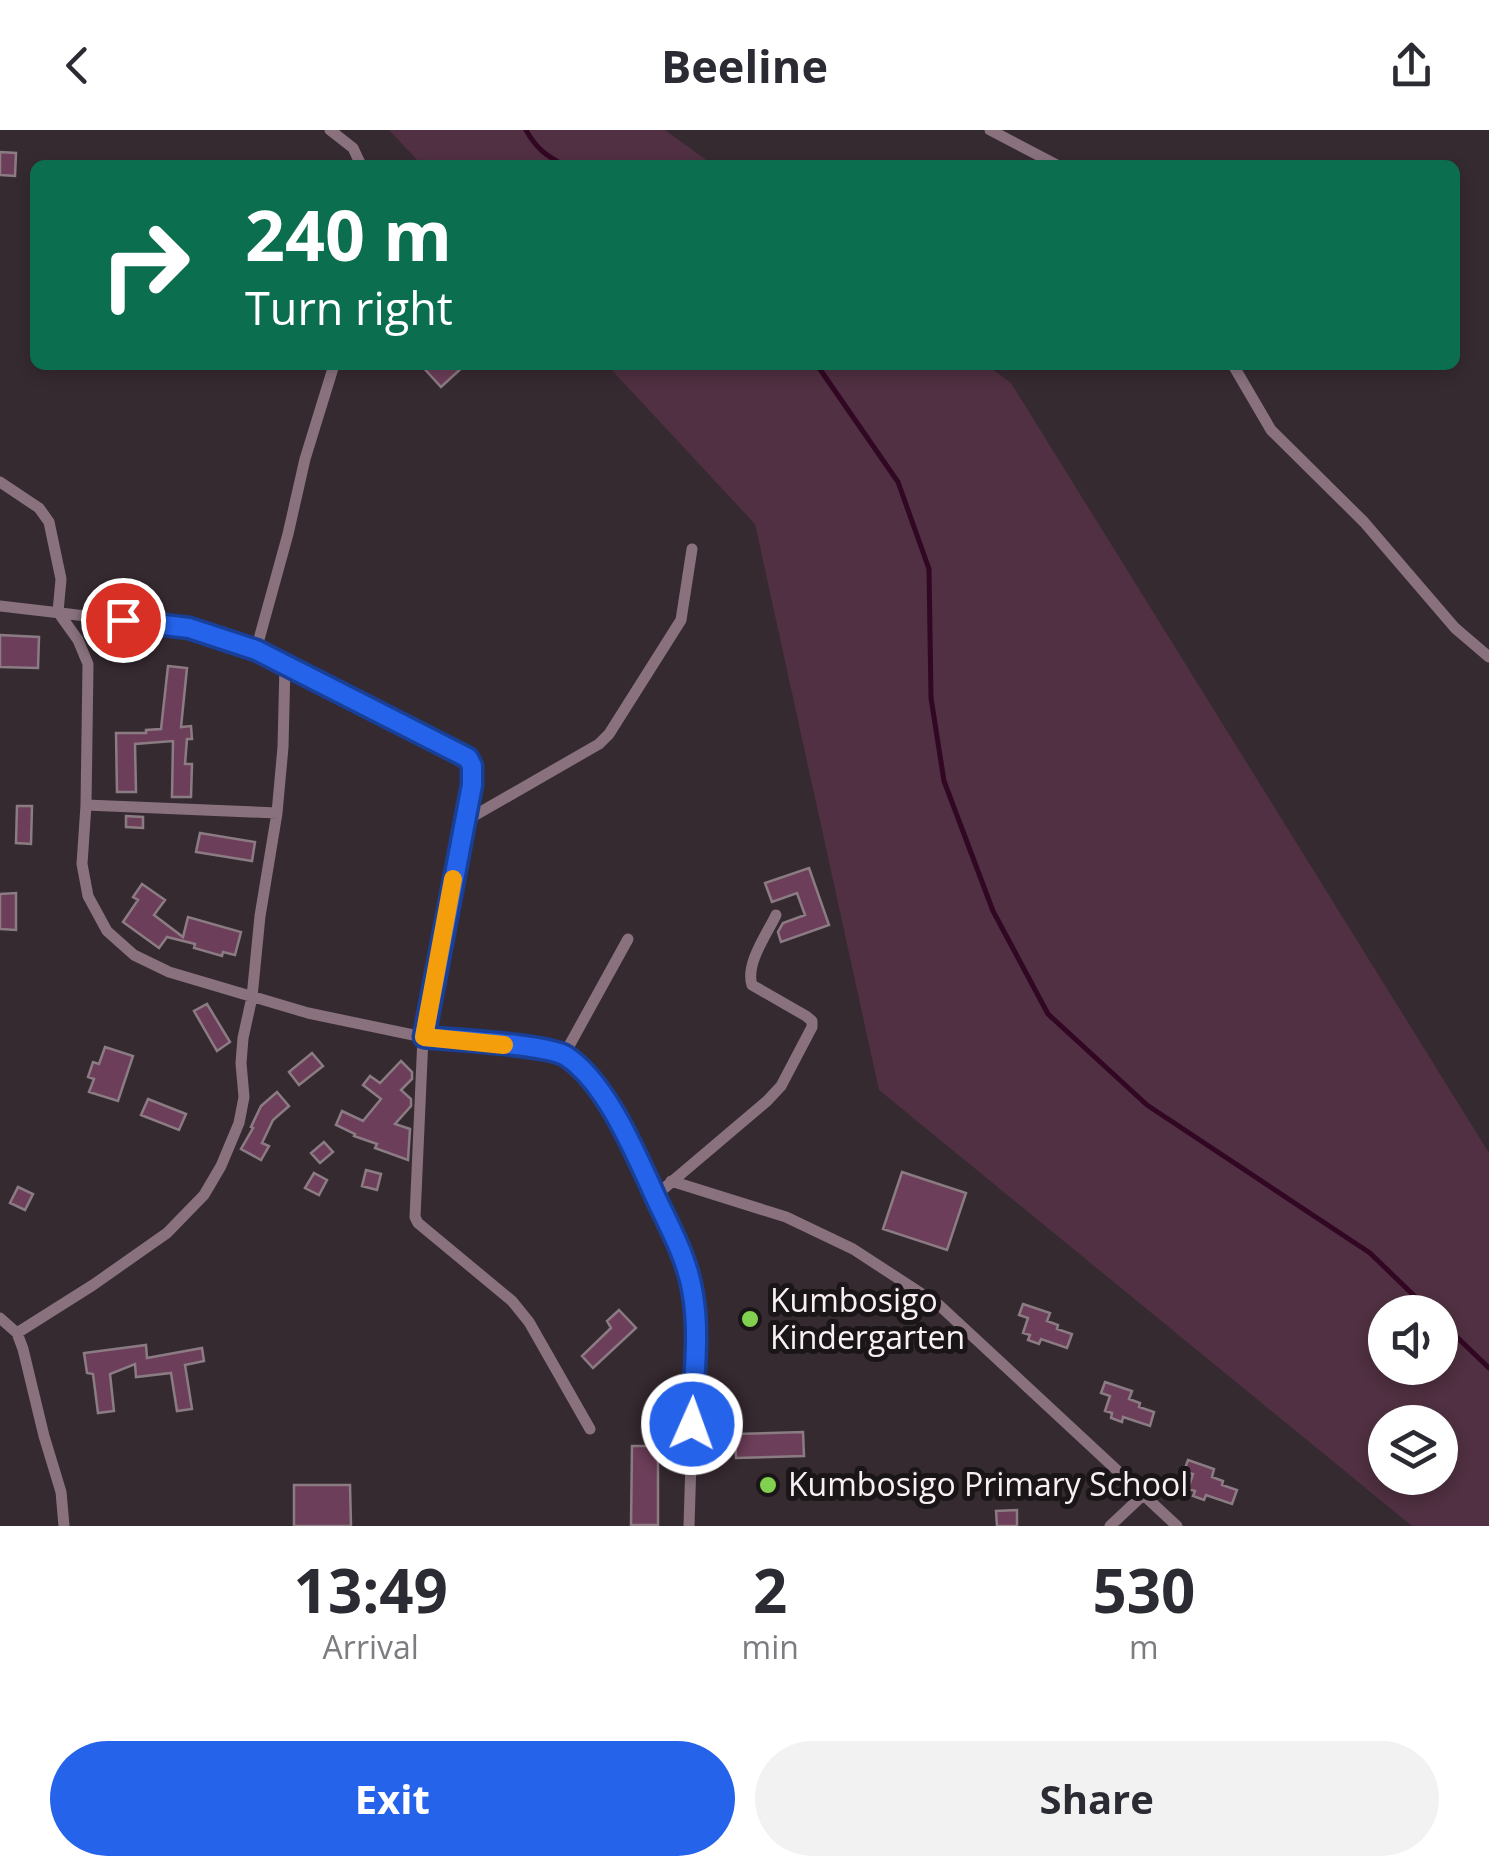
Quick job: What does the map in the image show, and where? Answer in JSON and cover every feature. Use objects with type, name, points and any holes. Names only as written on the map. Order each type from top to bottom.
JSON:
[{"type":"street","points":[[330,130],[353,148],[358,160]]},
{"type":"street","points":[[990,130],[1047,160]]},
{"type":"street","points":[[256,650],[304,458],[332,370]]},
{"type":"street","points":[[1236,370],[1271,430],[1364,522],[1455,628],[1489,656]]},
{"type":"street","points":[[0,482],[39,508],[49,522],[61,579],[58,612],[78,640],[88,664],[82,864],[88,896],[108,931],[134,954],[170,972],[252,998],[424,1037],[564,1054],[607,1102],[634,1146],[676,1240],[693,1294],[689,1526]]},
{"type":"street","points":[[465,821],[599,744],[609,734],[681,620],[692,549]]},
{"type":"street","points":[[0,606],[189,628],[256,650],[468,758],[472,785],[424,1037],[415,1217],[512,1301],[530,1322],[590,1430]]},
{"type":"street","points":[[18,1333],[167,1232],[204,1195],[239,1123],[244,1097],[243,1038],[252,998],[284,748],[285,665]]},
{"type":"street","points":[[86,805],[277,813]]},
{"type":"street","points":[[655,1196],[781,1086],[812,1026],[806,1016],[752,985],[750,980],[776,915]]},
{"type":"street","points":[[564,1054],[628,939]]},
{"type":"street","points":[[671,1181],[786,1216],[853,1249],[938,1305],[1176,1526]]},
{"type":"street","points":[[0,1318],[18,1333],[60,1492],[64,1526]]},
{"type":"street","points":[[1110,1526],[1143,1495]]},
{"type":"shaded area","points":[[389,130],[665,130],[706,160],[417,160]]},
{"type":"shaded area","points":[[612,370],[994,370],[1011,383],[1489,1153],[1489,1526],[1412,1526],[1374,1495],[1458,1495],[1458,1405],[1368,1405],[1368,1490],[879,1090],[755,524]]},
{"type":"building","points":[[0,152],[16,153],[15,176],[0,175]]},
{"type":"building","points":[[426,370],[460,370],[441,387]]},
{"type":"building","points":[[0,635],[39,637],[38,668],[0,667]]},
{"type":"building","points":[[168,666],[187,668],[181,727],[191,726],[192,739],[187,739],[185,764],[192,764],[191,797],[172,797],[173,741],[135,744],[136,792],[117,792],[116,733],[161,729]]},
{"type":"building","points":[[17,806],[32,806],[31,844],[16,843]]},
{"type":"building","points":[[126,816],[143,817],[143,828],[126,827]]},
{"type":"building","points":[[200,833],[255,842],[252,861],[196,852]]},
{"type":"building","points":[[809,868],[829,925],[781,942],[778,932],[783,923],[805,915],[797,893],[772,902],[765,883]]},
{"type":"building","points":[[142,884],[165,900],[154,915],[183,937],[188,917],[241,932],[235,955],[223,952],[222,956],[167,937],[159,948],[123,922],[138,900],[133,897]]},
{"type":"building","points":[[16,893],[16,930],[0,929],[0,894]]},
{"type":"building","points":[[207,1004],[230,1042],[217,1051],[194,1011]]},
{"type":"building","points":[[105,1047],[133,1056],[118,1101],[89,1092],[94,1079],[88,1077],[93,1062],[99,1064]]},
{"type":"building","points":[[312,1053],[323,1066],[299,1085],[289,1072]]},
{"type":"building","points":[[401,1061],[412,1072],[412,1079],[401,1090],[411,1099],[411,1106],[395,1124],[410,1129],[408,1160],[375,1148],[377,1144],[336,1125],[342,1111],[363,1121],[381,1099],[363,1085],[370,1076],[380,1083]]},
{"type":"building","points":[[277,1092],[289,1106],[273,1120],[262,1143],[269,1146],[261,1160],[241,1149],[261,1106]]},
{"type":"building","points":[[148,1099],[186,1114],[179,1130],[141,1115]]},
{"type":"building","points":[[324,1142],[333,1152],[320,1163],[311,1153]]},
{"type":"building","points":[[366,1170],[381,1174],[377,1190],[362,1186]]},
{"type":"building","points":[[902,1172],[966,1193],[947,1250],[883,1229]]},
{"type":"building","points":[[314,1173],[327,1180],[319,1195],[305,1188]]},
{"type":"building","points":[[18,1187],[33,1194],[25,1210],[10,1203]]},
{"type":"building","points":[[1023,1304],[1050,1313],[1047,1321],[1072,1334],[1067,1348],[1041,1339],[1039,1344],[1028,1340],[1030,1335],[1023,1333],[1028,1318],[1019,1315]]},
{"type":"building","points":[[619,1310],[636,1328],[593,1368],[582,1356],[611,1328],[607,1321]]},
{"type":"building","points":[[146,1345],[147,1358],[202,1348],[204,1361],[185,1365],[192,1409],[177,1411],[171,1373],[136,1377],[135,1364],[110,1374],[114,1411],[98,1413],[93,1374],[87,1373],[84,1353]]},
{"type":"building","points":[[1105,1382],[1132,1391],[1129,1399],[1154,1412],[1150,1426],[1123,1417],[1122,1422],[1111,1418],[1112,1413],[1105,1411],[1110,1396],[1101,1393]]},
{"type":"building","points":[[803,1432],[804,1456],[736,1458],[735,1434]]},
{"type":"building","points":[[632,1446],[658,1446],[658,1525],[631,1525]]},
{"type":"building","points":[[1188,1460],[1214,1469],[1212,1477],[1237,1490],[1232,1504],[1206,1495],[1204,1500],[1193,1496],[1195,1491],[1188,1489],[1193,1474],[1184,1471]]},
{"type":"building","points":[[294,1485],[350,1485],[351,1526],[294,1526]]},
{"type":"building","points":[[1017,1510],[1017,1526],[997,1526],[996,1511]]},
{"type":"waterway","points":[[526,130],[542,151],[555,160]]},
{"type":"waterway","points":[[820,370],[898,482],[929,569],[931,698],[944,781],[993,911],[1048,1014],[1147,1105],[1370,1253],[1413,1295]]},
{"type":"waterway","points":[[1458,1338],[1489,1368]]},
{"type":"slow traffic","points":[[453,879],[424,1037],[504,1045]]},
{"type":"place","name":"Kumbosigo Kindergarten","points":[[750,1319]]},
{"type":"place","name":"Kumbosigo Primary School","points":[[768,1485]]},
{"type":"route","points":[[123,620],[189,628],[256,650],[468,758],[472,785],[424,1037],[564,1054],[607,1102],[634,1146],[676,1240],[693,1294],[692,1424]]}]
